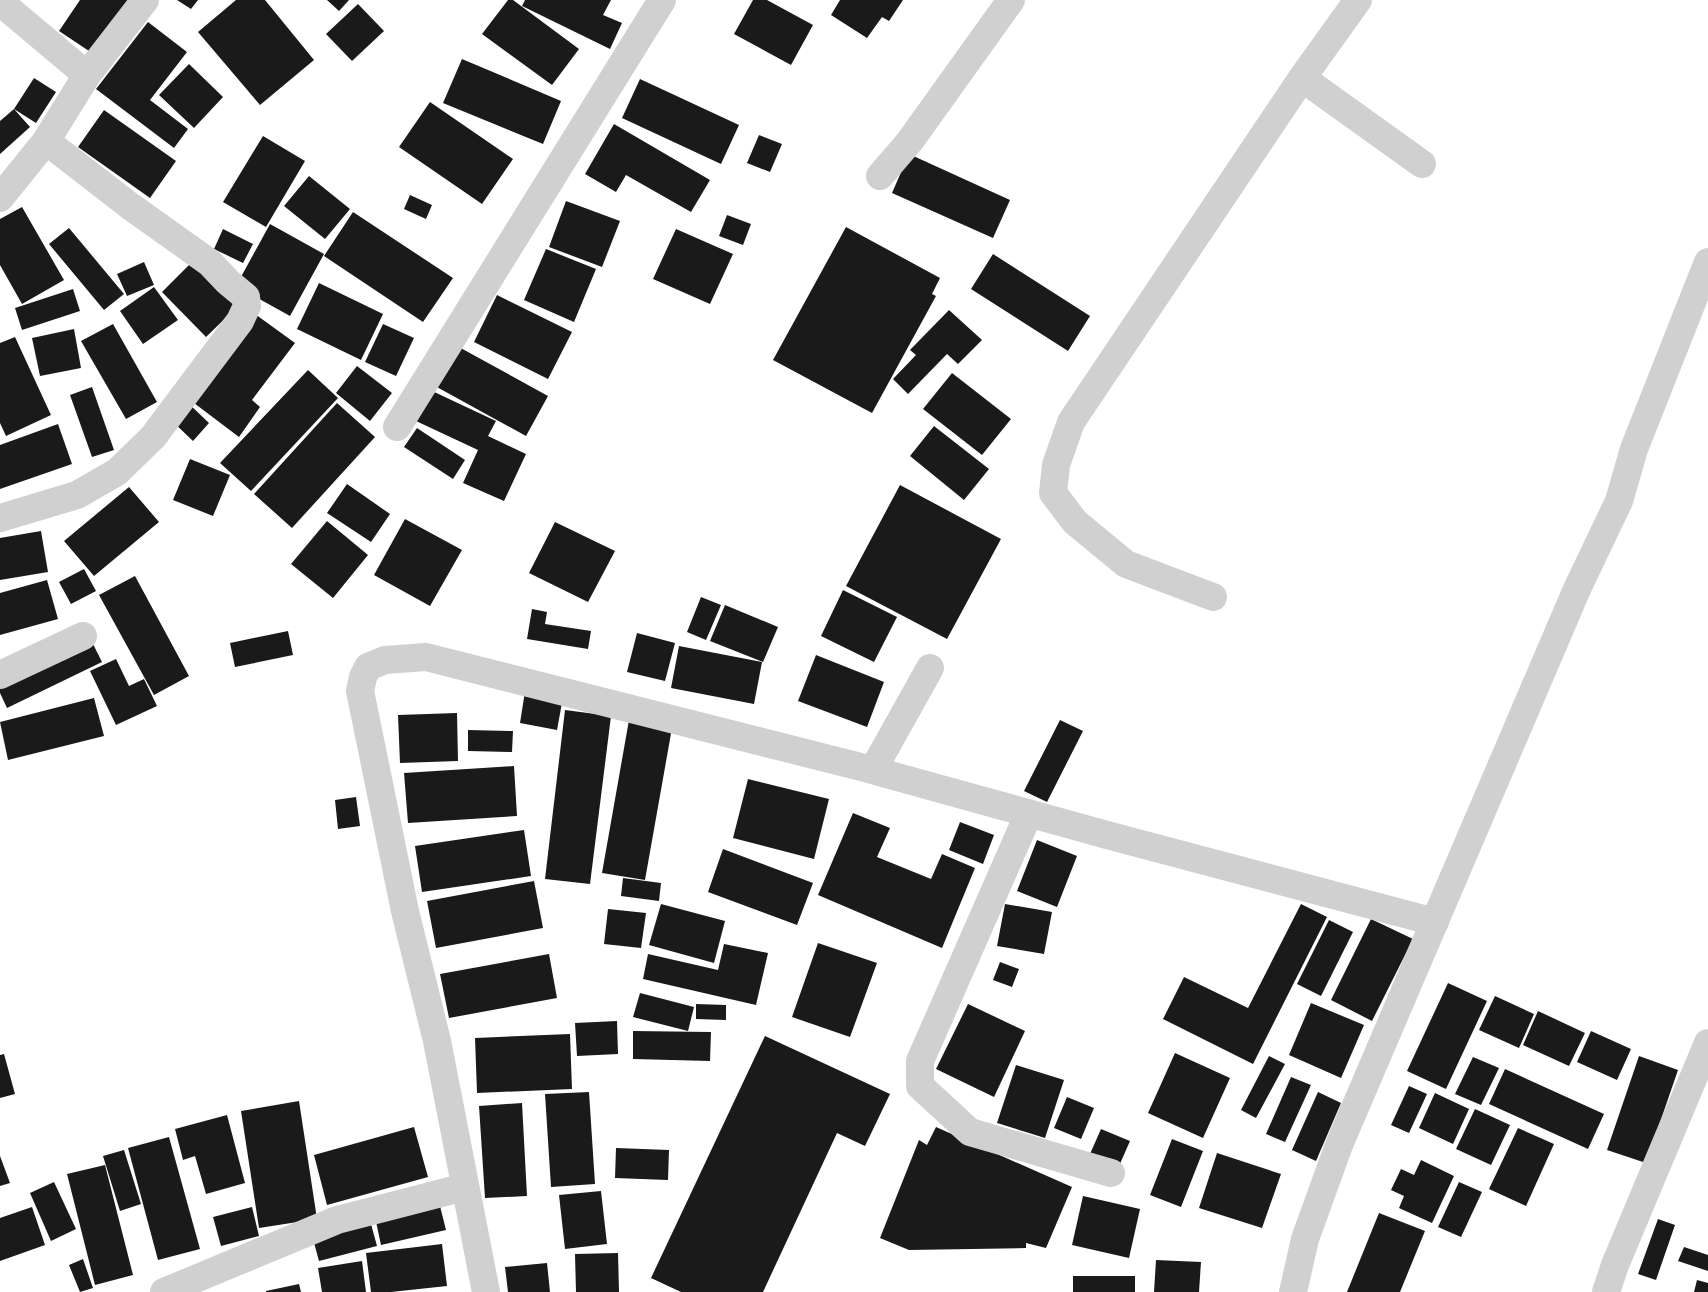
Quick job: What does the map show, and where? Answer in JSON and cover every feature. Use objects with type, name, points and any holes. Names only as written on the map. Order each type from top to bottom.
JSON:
[{"type":"street","points":[[0,198],[46,141],[87,75],[145,0]]},
{"type":"street","points":[[397,428],[662,0]]},
{"type":"street","points":[[880,176],[910,141],[1011,0]]},
{"type":"street","points":[[1213,597],[1126,564],[1075,522],[1053,493],[1056,465],[1071,422],[1302,78],[1358,0]]},
{"type":"street","points":[[0,2],[87,75]]},
{"type":"street","points":[[1302,78],[1422,164]]},
{"type":"street","points":[[0,518],[77,495],[117,472],[152,437],[240,321],[247,306],[246,297],[210,263],[130,206],[46,141]]},
{"type":"street","points":[[1293,1292],[1305,1239],[1339,1145],[1577,589],[1619,501],[1634,449],[1708,262]]},
{"type":"street","points":[[0,675],[83,636]]},
{"type":"street","points":[[486,1292],[436,1041],[405,911],[360,691],[362,677],[368,667],[385,660],[426,657],[873,770],[1435,922]]},
{"type":"street","points":[[873,770],[930,668]]},
{"type":"street","points":[[1029,813],[920,1061],[920,1086],[970,1132],[1111,1173]]},
{"type":"street","points":[[1606,1292],[1615,1265],[1708,1043]]},
{"type":"street","points":[[164,1292],[337,1220],[465,1187]]},
{"type":"building","points":[[80,0],[132,0],[95,55],[59,31]]},
{"type":"building","points":[[177,0],[198,0],[191,9]]},
{"type":"building","points":[[236,0],[265,0],[314,60],[260,105],[198,32]]},
{"type":"building","points":[[327,0],[349,0],[339,11]]},
{"type":"building","points":[[508,0],[513,0],[579,49],[552,85],[482,34]]},
{"type":"building","points":[[525,0],[611,0],[603,15],[622,23],[610,49],[522,6]]},
{"type":"building","points":[[753,0],[767,0],[813,25],[791,65],[734,34]]},
{"type":"building","points":[[840,0],[903,0],[889,21],[882,17],[867,38],[831,15]]},
{"type":"building","points":[[358,4],[384,31],[352,61],[326,34]]},
{"type":"building","points":[[148,22],[187,52],[150,100],[188,129],[174,148],[96,89]]},
{"type":"building","points":[[462,59],[561,101],[543,144],[443,103]]},
{"type":"building","points":[[189,64],[223,97],[194,128],[159,95]]},
{"type":"building","points":[[34,78],[56,92],[36,123],[14,109]]},
{"type":"building","points":[[640,79],[739,125],[721,164],[622,118]]},
{"type":"building","points":[[430,102],[513,159],[482,204],[399,147]]},
{"type":"building","points":[[14,109],[30,127],[0,154],[0,121]]},
{"type":"building","points":[[104,110],[176,161],[150,198],[78,147]]},
{"type":"building","points":[[614,124],[710,180],[691,212],[626,175],[616,192],[585,174]]},
{"type":"building","points":[[759,135],[782,144],[770,172],[747,163]]},
{"type":"building","points":[[263,136],[305,161],[266,227],[223,202]]},
{"type":"building","points":[[909,154],[1010,200],[993,238],[892,193]]},
{"type":"building","points":[[309,176],[350,209],[325,239],[284,206]]},
{"type":"building","points":[[410,195],[432,205],[426,219],[404,209]]},
{"type":"building","points":[[566,201],[620,221],[602,267],[549,247]]},
{"type":"building","points":[[22,207],[64,280],[22,304],[0,265],[0,219]]},
{"type":"building","points":[[353,212],[453,278],[423,322],[324,256]]},
{"type":"building","points":[[727,215],[751,224],[743,245],[719,236]]},
{"type":"building","points":[[270,224],[324,254],[290,316],[236,286]]},
{"type":"building","points":[[846,227],[940,278],[932,294],[936,296],[872,413],[773,360]]},
{"type":"building","points":[[69,228],[124,294],[104,310],[49,244]]},
{"type":"building","points":[[223,229],[253,244],[243,263],[214,249]]},
{"type":"building","points":[[676,229],[733,254],[710,304],[653,279]]},
{"type":"building","points":[[546,249],[596,269],[574,322],[524,300]]},
{"type":"building","points":[[993,254],[1090,316],[1068,351],[971,289]]},
{"type":"building","points":[[199,255],[243,301],[206,337],[162,292]]},
{"type":"building","points":[[144,262],[154,285],[127,296],[117,274]]},
{"type":"building","points":[[319,283],[383,314],[361,360],[297,329]]},
{"type":"building","points":[[154,287],[178,320],[143,344],[120,311]]},
{"type":"building","points":[[73,289],[80,311],[22,330],[15,308]]},
{"type":"building","points":[[497,295],[572,332],[548,379],[474,342]]},
{"type":"building","points":[[949,310],[982,340],[958,364],[947,354],[908,394],[893,379],[916,355],[910,350]]},
{"type":"building","points":[[255,314],[295,343],[252,400],[260,407],[239,437],[190,400]]},
{"type":"building","points":[[113,324],[157,402],[126,419],[81,341]]},
{"type":"building","points":[[383,324],[414,338],[396,376],[365,362]]},
{"type":"building","points":[[74,329],[81,368],[40,376],[32,338]]},
{"type":"building","points":[[15,337],[51,415],[6,436],[0,423],[0,343]]},
{"type":"building","points":[[457,346],[548,396],[526,436],[435,386]]},
{"type":"building","points":[[357,366],[392,393],[370,421],[336,393]]},
{"type":"building","points":[[308,370],[338,398],[251,491],[220,463]]},
{"type":"building","points":[[952,373],[1011,419],[982,455],[923,409]]},
{"type":"building","points":[[92,387],[114,450],[92,457],[70,395]]},
{"type":"building","points":[[430,390],[496,421],[488,436],[526,454],[504,501],[463,483],[478,450],[416,421]]},
{"type":"building","points":[[188,403],[209,423],[193,441],[171,420]]},
{"type":"building","points":[[337,403],[375,437],[292,528],[254,494]]},
{"type":"building","points":[[58,424],[72,464],[0,489],[0,445]]},
{"type":"building","points":[[934,426],[989,469],[964,500],[910,456]]},
{"type":"building","points":[[417,428],[465,460],[453,479],[404,447]]},
{"type":"building","points":[[190,459],[230,475],[213,516],[173,500]]},
{"type":"building","points":[[347,484],[390,514],[371,542],[327,513]]},
{"type":"building","points":[[900,485],[1001,539],[947,639],[846,586]]},
{"type":"building","points":[[129,487],[159,522],[94,576],[64,541]]},
{"type":"building","points":[[405,519],[462,550],[430,606],[374,575]]},
{"type":"building","points":[[327,521],[368,555],[333,598],[291,564]]},
{"type":"building","points":[[555,522],[615,551],[588,602],[529,573]]},
{"type":"building","points":[[41,531],[48,572],[0,580],[0,538]]},
{"type":"building","points":[[84,569],[96,591],[71,604],[59,582]]},
{"type":"building","points":[[135,576],[189,676],[154,695],[99,595]]},
{"type":"building","points":[[47,580],[58,619],[0,635],[0,593]]},
{"type":"building","points":[[843,590],[897,617],[874,662],[821,636]]},
{"type":"building","points":[[701,597],[721,605],[706,640],[687,632]]},
{"type":"building","points":[[725,605],[778,627],[763,662],[710,641]]},
{"type":"building","points":[[532,609],[547,612],[545,624],[591,631],[588,649],[527,639]]},
{"type":"building","points":[[288,631],[293,655],[235,667],[230,643]]},
{"type":"building","points":[[637,633],[675,643],[665,681],[627,672]]},
{"type":"building","points":[[91,640],[102,662],[7,708],[0,693],[0,684]]},
{"type":"building","points":[[679,646],[762,662],[754,704],[671,688]]},
{"type":"building","points":[[816,655],[884,682],[867,727],[798,701]]},
{"type":"building","points":[[116,659],[129,686],[144,679],[157,706],[116,725],[90,671]]},
{"type":"building","points":[[526,685],[564,692],[557,730],[520,723]]},
{"type":"building","points":[[94,698],[104,736],[8,760],[0,722]]},
{"type":"building","points":[[565,710],[611,716],[590,884],[545,879]]},
{"type":"building","points":[[457,713],[458,761],[400,763],[398,715]]},
{"type":"building","points":[[629,720],[672,728],[645,880],[602,873]]},
{"type":"building","points":[[1060,720],[1083,731],[1047,802],[1024,791]]},
{"type":"building","points":[[468,730],[513,731],[512,752],[468,751]]},
{"type":"building","points":[[514,766],[517,816],[408,823],[404,773]]},
{"type":"building","points":[[748,779],[829,799],[814,859],[733,838]]},
{"type":"building","points":[[356,797],[360,826],[338,829],[335,800]]},
{"type":"building","points":[[853,813],[890,828],[877,857],[931,879],[942,854],[975,868],[942,948],[818,895]]},
{"type":"building","points":[[960,822],[994,835],[983,864],[949,850]]},
{"type":"building","points":[[524,830],[531,876],[422,892],[415,846]]},
{"type":"building","points":[[1037,840],[1077,856],[1057,907],[1017,891]]},
{"type":"building","points":[[723,849],[813,883],[797,925],[708,892]]},
{"type":"building","points":[[623,878],[661,883],[659,901],[621,896]]},
{"type":"building","points":[[534,881],[543,928],[436,948],[427,901]]},
{"type":"building","points":[[661,904],[725,921],[714,963],[649,945]]},
{"type":"building","points":[[1005,904],[1052,912],[1044,954],[997,946]]},
{"type":"building","points":[[1301,904],[1327,917],[1253,1064],[1163,1019],[1184,977],[1248,1008]]},
{"type":"building","points":[[608,909],[646,913],[641,948],[604,944]]},
{"type":"building","points":[[1371,919],[1413,939],[1372,1021],[1331,1000]]},
{"type":"building","points":[[1329,920],[1353,932],[1321,996],[1297,984]]},
{"type":"building","points":[[818,943],[877,963],[850,1037],[792,1017]]},
{"type":"building","points":[[724,944],[768,953],[756,1005],[643,979],[648,954],[718,970]]},
{"type":"building","points":[[549,954],[557,998],[449,1018],[440,974]]},
{"type":"building","points":[[1000,962],[1019,969],[1012,987],[993,980]]},
{"type":"building","points":[[1448,983],[1487,1001],[1446,1089],[1407,1071]]},
{"type":"building","points":[[640,993],[694,1007],[688,1031],[633,1017]]},
{"type":"building","points":[[1495,996],[1534,1014],[1519,1048],[1479,1030]]},
{"type":"building","points":[[1311,1003],[1364,1025],[1341,1078],[1289,1055]]},
{"type":"building","points":[[696,1004],[726,1005],[726,1020],[696,1019]]},
{"type":"building","points":[[968,1004],[1025,1031],[994,1097],[936,1069]]},
{"type":"building","points":[[1538,1011],[1585,1033],[1569,1066],[1523,1045]]},
{"type":"building","points":[[617,1021],[618,1054],[577,1056],[575,1023]]},
{"type":"building","points":[[633,1031],[711,1032],[710,1061],[633,1059]]},
{"type":"building","points":[[1591,1031],[1631,1049],[1617,1080],[1577,1062]]},
{"type":"building","points":[[570,1034],[572,1089],[477,1093],[475,1038]]},
{"type":"building","points":[[765,1036],[890,1094],[865,1146],[837,1133],[763,1292],[681,1292],[651,1278]]},
{"type":"building","points":[[1175,1053],[1230,1078],[1203,1138],[1148,1113]]},
{"type":"building","points":[[4,1054],[15,1094],[0,1098],[0,1055]]},
{"type":"building","points":[[1269,1056],[1285,1064],[1256,1118],[1241,1110]]},
{"type":"building","points":[[1639,1056],[1678,1070],[1646,1163],[1607,1150]]},
{"type":"building","points":[[1473,1057],[1499,1068],[1481,1105],[1455,1094]]},
{"type":"building","points":[[1016,1065],[1064,1080],[1045,1138],[997,1123]]},
{"type":"building","points":[[1505,1069],[1604,1114],[1588,1149],[1489,1104]]},
{"type":"building","points":[[1291,1077],[1311,1085],[1285,1142],[1266,1134]]},
{"type":"building","points":[[1409,1086],[1427,1094],[1409,1133],[1391,1125]]},
{"type":"building","points":[[589,1092],[595,1184],[551,1187],[545,1094]]},
{"type":"building","points":[[1318,1092],[1341,1103],[1316,1161],[1292,1150]]},
{"type":"building","points":[[1435,1093],[1469,1109],[1453,1144],[1419,1128]]},
{"type":"building","points":[[1067,1097],[1094,1108],[1081,1139],[1054,1128]]},
{"type":"building","points":[[299,1101],[317,1219],[259,1228],[241,1111]]},
{"type":"building","points":[[522,1103],[527,1196],[485,1198],[479,1106]]},
{"type":"building","points":[[1475,1109],[1510,1125],[1491,1165],[1456,1149]]},
{"type":"building","points":[[227,1115],[245,1183],[206,1194],[195,1156],[183,1160],[175,1129]]},
{"type":"building","points":[[414,1127],[428,1177],[327,1205],[314,1155]]},
{"type":"building","points":[[936,1127],[1072,1187],[1046,1248],[1026,1243],[1026,1248],[909,1250],[880,1238],[919,1140],[927,1145]]},
{"type":"building","points":[[1518,1128],[1554,1144],[1526,1206],[1489,1189]]},
{"type":"building","points":[[1101,1129],[1130,1141],[1119,1166],[1090,1154]]},
{"type":"building","points":[[169,1137],[200,1249],[158,1260],[128,1148]]},
{"type":"building","points":[[1172,1139],[1203,1151],[1181,1207],[1150,1195]]},
{"type":"building","points":[[616,1148],[669,1150],[668,1180],[615,1178]]},
{"type":"building","points":[[124,1150],[141,1204],[120,1211],[103,1156]]},
{"type":"building","points":[[1217,1153],[1281,1174],[1262,1228],[1199,1208]]},
{"type":"building","points":[[0,1156],[10,1183],[0,1186]]},
{"type":"building","points":[[1421,1160],[1454,1176],[1432,1223],[1399,1208],[1404,1196],[1391,1190],[1401,1169],[1414,1175]]},
{"type":"building","points":[[105,1165],[133,1275],[95,1285],[67,1174]]},
{"type":"building","points":[[54,1182],[76,1229],[51,1241],[30,1193]]},
{"type":"building","points":[[1459,1182],[1482,1192],[1461,1237],[1438,1227]]},
{"type":"building","points":[[601,1191],[607,1244],[565,1249],[559,1195]]},
{"type":"building","points":[[1083,1196],[1140,1209],[1129,1258],[1072,1245]]},
{"type":"building","points":[[439,1202],[446,1230],[381,1245],[375,1217]]},
{"type":"building","points":[[32,1207],[45,1245],[0,1261],[0,1218]]},
{"type":"building","points":[[252,1207],[259,1236],[221,1246],[213,1217]]},
{"type":"building","points":[[1379,1213],[1425,1231],[1400,1292],[1347,1292]]},
{"type":"building","points":[[1658,1219],[1675,1225],[1656,1280],[1638,1274]]},
{"type":"building","points":[[371,1224],[377,1246],[319,1261],[313,1239]]},
{"type":"building","points":[[442,1244],[447,1286],[391,1292],[371,1292],[366,1253]]},
{"type":"building","points":[[1684,1247],[1708,1255],[1708,1271],[1678,1261]]},
{"type":"building","points":[[618,1253],[619,1292],[576,1292],[575,1254]]},
{"type":"building","points":[[83,1259],[93,1288],[80,1292],[69,1265]]},
{"type":"building","points":[[1156,1260],[1201,1262],[1199,1292],[1154,1292]]},
{"type":"building","points":[[362,1261],[366,1292],[322,1292],[318,1268]]},
{"type":"building","points":[[547,1263],[550,1292],[508,1292],[505,1267]]},
{"type":"building","points":[[1073,1276],[1135,1276],[1135,1292],[1073,1292]]},
{"type":"building","points":[[1697,1280],[1708,1283],[1708,1292],[1694,1292]]},
{"type":"building","points":[[299,1284],[301,1292],[266,1292],[266,1291]]}]
